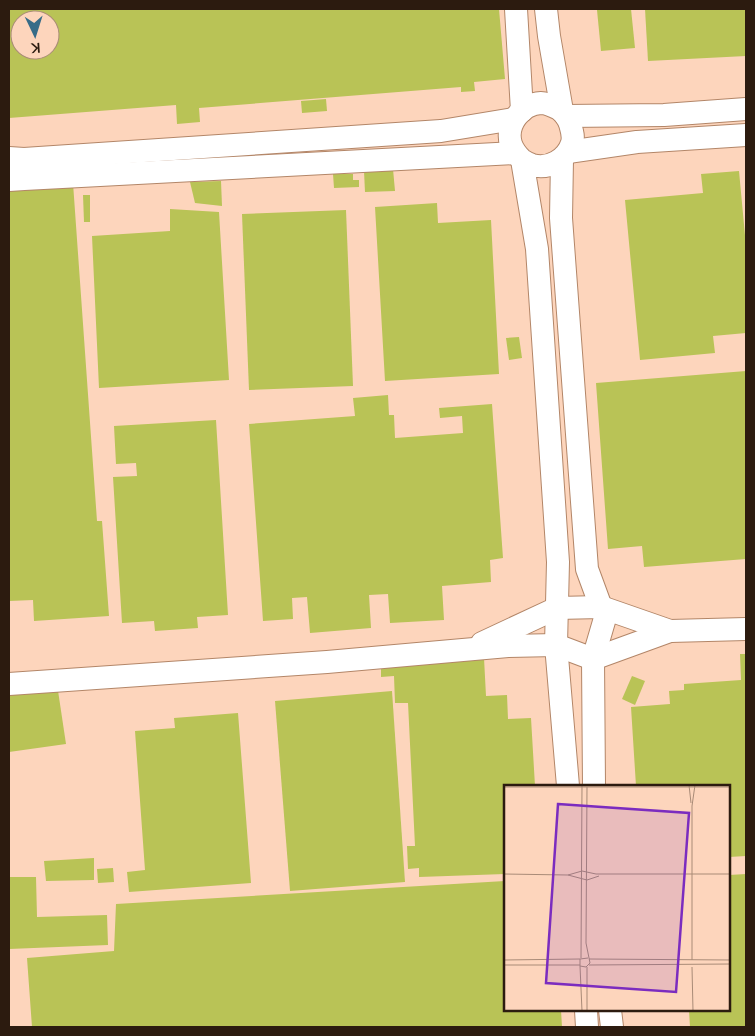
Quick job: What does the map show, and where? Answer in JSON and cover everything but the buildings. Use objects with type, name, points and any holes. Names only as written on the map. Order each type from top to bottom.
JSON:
[{"type":"street","points":[[516,9],[518,115]]},
{"type":"street","points":[[546,9],[548,36],[564,114]]},
{"type":"street","points":[[568,785],[556,645],[558,562],[537,249],[519,156],[511,143],[510,133],[511,124],[518,115],[529,106],[541,104],[552,105],[564,114],[569,120],[573,136],[565,155],[561,218],[587,569],[605,618],[593,659],[594,785]]},
{"type":"street","points":[[564,114],[664,115],[746,109]]},
{"type":"street","points":[[9,180],[154,161],[441,131],[518,115]]},
{"type":"street","points":[[9,158],[154,161],[519,156],[532,165],[538,166],[553,164],[565,155],[637,142],[746,135]]},
{"type":"street","points":[[548,413],[575,411]]},
{"type":"street","points":[[467,650],[557,608],[600,607],[670,631]]},
{"type":"street","points":[[9,684],[326,662],[508,646],[556,645],[593,659],[670,631],[746,629]]},
{"type":"street","points":[[586,1011],[587,1027]]},
{"type":"street","points":[[610,1011],[612,1027]]}]
